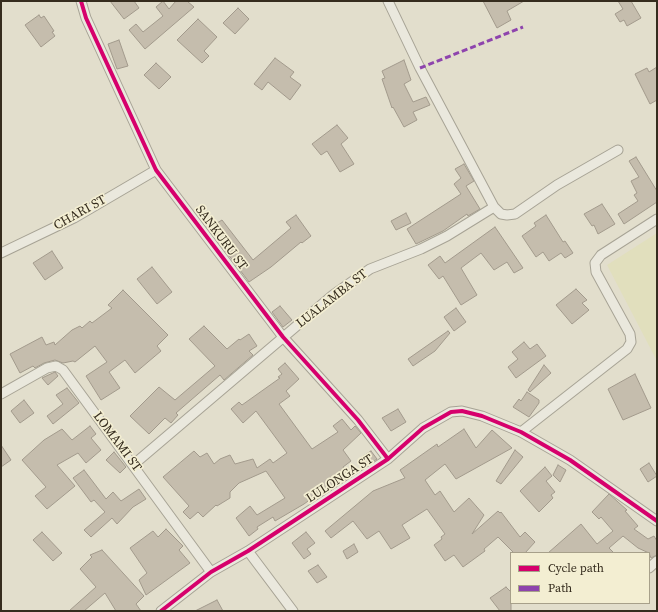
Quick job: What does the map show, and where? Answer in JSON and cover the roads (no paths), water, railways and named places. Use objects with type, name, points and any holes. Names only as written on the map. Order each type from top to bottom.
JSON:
[{"type":"street","name":"SANKURU ST","points":[[81,1],[86,18],[156,170],[283,337],[358,420],[388,459]]},
{"type":"street","points":[[388,1],[420,68],[494,207],[501,214],[515,214],[557,185],[618,150]]},
{"type":"street","name":"CHARI ST","points":[[1,253],[74,218],[156,170]]},
{"type":"street","name":"LUALAMBA ST","points":[[134,465],[333,295],[370,269],[440,240],[494,207]]},
{"type":"street","points":[[522,432],[627,349],[632,342],[630,334],[596,272],[595,263],[600,255],[657,219]]},
{"type":"street","name":"LOMAMI ST","points":[[1,394],[47,368],[56,366],[63,370],[211,572]]},
{"type":"street","name":"LULONGA ST","points":[[161,611],[211,572],[248,551],[388,459],[423,428],[450,412],[462,411],[482,416],[522,432],[570,460],[657,521]]},
{"type":"street","points":[[248,551],[293,611]]}]
